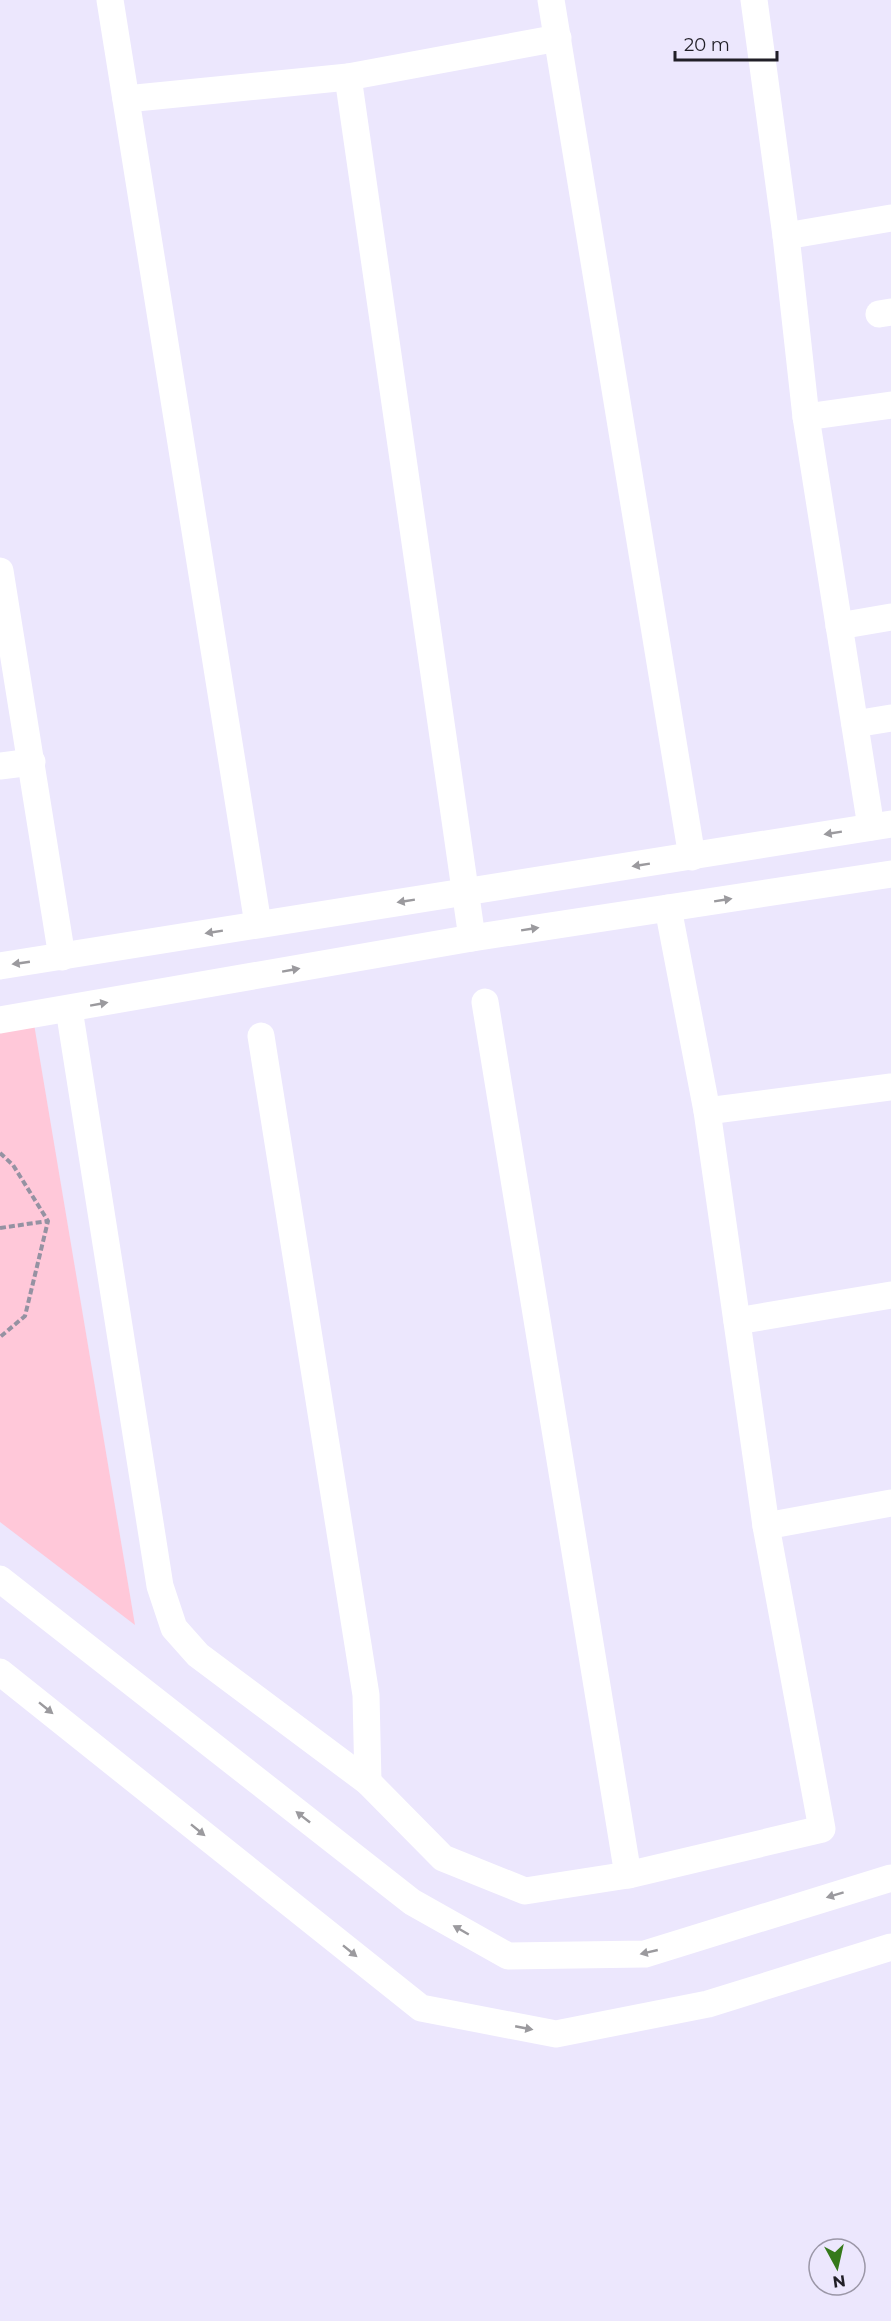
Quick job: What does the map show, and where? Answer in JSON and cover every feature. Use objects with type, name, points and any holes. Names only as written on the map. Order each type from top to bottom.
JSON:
[{"type":"street","points":[[110,0],[258,924]]},
{"type":"street","points":[[551,0],[692,857]]},
{"type":"street","points":[[0,966],[881,825],[855,724],[806,417],[786,236],[754,0]]},
{"type":"street","points":[[126,99],[348,77],[558,38]]},
{"type":"street","points":[[348,77],[472,938]]},
{"type":"street","points":[[786,236],[891,218]]},
{"type":"street","points":[[806,417],[891,405]]},
{"type":"street","points":[[0,571],[62,957]]},
{"type":"street","points":[[839,626],[891,617]]},
{"type":"street","points":[[855,724],[891,718]]},
{"type":"street","points":[[0,766],[32,762]]},
{"type":"street","points":[[0,1020],[472,938],[891,874]]},
{"type":"street","points":[[69,1009],[160,1586],[174,1628],[198,1654],[368,1782],[443,1858],[525,1891],[628,1875],[822,1829],[766,1526],[707,1111],[668,908]]},
{"type":"street","points":[[485,1002],[628,1875]]},
{"type":"street","points":[[261,1036],[366,1695],[368,1782]]},
{"type":"street","points":[[707,1111],[891,1087]]},
{"type":"street","points":[[737,1321],[891,1295]]},
{"type":"street","points":[[766,1526],[891,1503]]},
{"type":"street","points":[[0,1579],[412,1902],[508,1956],[645,1954],[891,1878]]},
{"type":"street","points":[[0,1672],[421,2008],[556,2034],[708,2004],[891,1947]]},
{"type":"path","points":[[0,1153],[13,1165],[48,1221],[25,1316],[0,1337]]},
{"type":"path","points":[[0,1228],[48,1221]]},
{"type":"shaded area","points":[[34,1024],[135,1625],[0,1522],[0,1030]]}]
